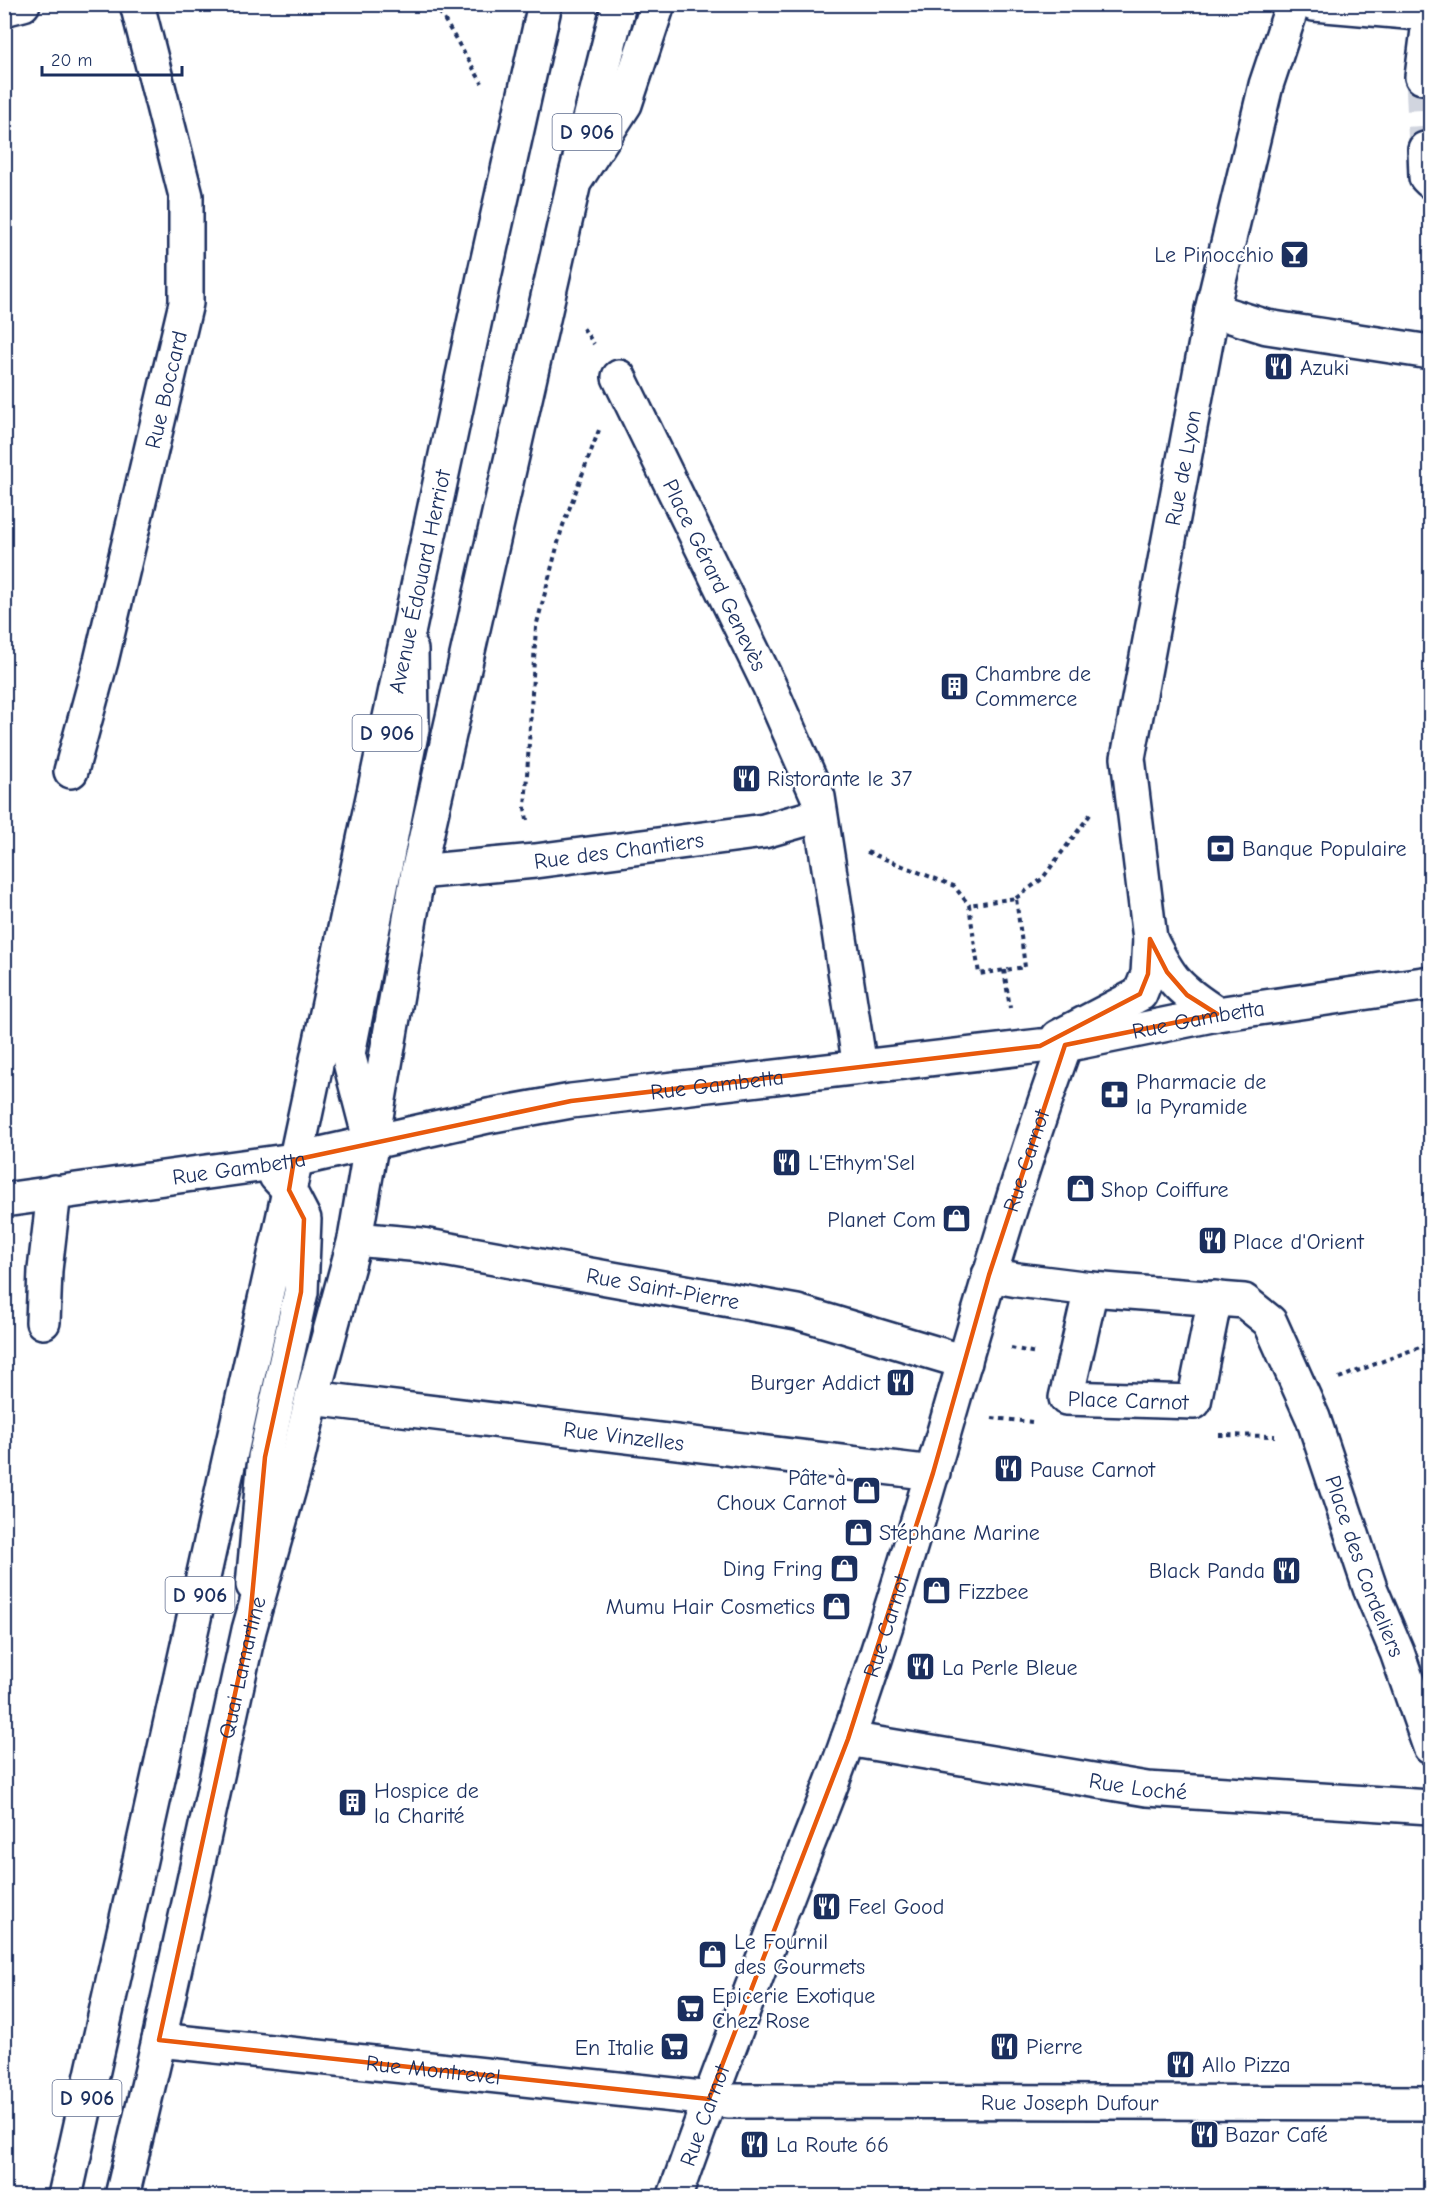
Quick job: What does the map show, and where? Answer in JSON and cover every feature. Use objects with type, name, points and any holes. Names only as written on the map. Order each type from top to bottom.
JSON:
[{"type":"street","points":[[4,9],[23,4]]},
{"type":"street","name":"Rue Boccard","points":[[71,771],[104,649],[186,303],[186,196],[137,4]]},
{"type":"street","name":"Avenue Édouard Herriot","points":[[282,1171],[410,624],[545,4]]},
{"type":"street","name":"D 906","points":[[370,1143],[418,872],[574,182],[619,4]]},
{"type":"street","points":[[574,182],[625,104],[658,4]]},
{"type":"street","name":"Rue de Lyon","points":[[1053,1046],[1140,994],[1148,975],[1150,939],[1128,758],[1212,310],[1266,85],[1293,4]]},
{"type":"street","points":[[1314,4],[1430,14],[1422,77]]},
{"type":"street","points":[[1425,149],[1426,177],[1431,182]]},
{"type":"street","points":[[1212,310],[1267,327],[1431,352]]},
{"type":"street","name":"Place Gérard Genevès","points":[[619,377],[769,685],[818,797],[860,1067]]},
{"type":"street","points":[[370,1143],[348,1054],[412,729],[410,624]]},
{"type":"street","name":"Rue des Chantiers","points":[[418,872],[536,861],[764,831],[820,815]]},
{"type":"street","name":"Rue de Lyon","points":[[1150,939],[1167,972],[1187,995],[1217,1014]]},
{"type":"street","name":"Rue Gambetta","points":[[4,1200],[54,1192],[282,1171],[370,1143],[488,1116],[571,1101],[1053,1046],[1217,1014],[1325,1000],[1431,982]]},
{"type":"street","name":"Rue Carnot","points":[[675,2196],[709,2099],[848,1739],[933,1473],[989,1275],[1042,1110],[1053,1046]]},
{"type":"street","name":"Quai Lamartine","points":[[122,2196],[159,2040],[249,1630],[298,1457],[355,1239],[370,1143]]},
{"type":"street","points":[[249,1630],[265,1457],[301,1292],[304,1219],[282,1171]]},
{"type":"street","name":"D 906","points":[[65,2196],[282,1171]]},
{"type":"street","points":[[43,1322],[45,1270],[54,1192]]},
{"type":"street","name":"Rue Saint-Pierre","points":[[355,1239],[422,1245],[797,1312],[969,1350]]},
{"type":"street","points":[[989,1275],[1091,1289],[1244,1301],[1270,1322],[1308,1405]]},
{"type":"street","name":"Place Carnot","points":[[1091,1289],[1066,1398],[1194,1402],[1215,1298]]},
{"type":"street","name":"Rue Vinzelles","points":[[312,1398],[933,1473]]},
{"type":"street","name":"Place des Cordeliers","points":[[1308,1405],[1370,1588],[1397,1652],[1431,1747]]},
{"type":"street","name":"Rue Loché","points":[[848,1739],[1147,1790],[1431,1807]]},
{"type":"street","name":"Rue Montrevel","points":[[159,2040],[709,2099]]},
{"type":"street","name":"Rue Joseph Dufour","points":[[709,2099],[730,2101],[1431,2103]]},
{"type":"path","points":[[536,861],[525,808],[536,627],[562,528],[619,377]]},
{"type":"path","points":[[969,904],[1016,898],[1042,879],[1101,800],[1133,800]]},
{"type":"path","points":[[825,847],[860,849],[954,886],[969,904],[979,974],[1024,967],[1016,898]]},
{"type":"path","points":[[1308,1405],[1431,1343]]},
{"type":"path","points":[[969,1350],[1075,1362]]},
{"type":"highlighted area","points":[[1150,939],[1167,972],[1187,995],[1217,1014],[1065,1045],[989,1275],[933,1473],[848,1739],[709,2099],[159,2040],[249,1630],[265,1457],[301,1292],[304,1219],[289,1190],[294,1160],[571,1101],[1040,1046],[1140,994],[1148,974]]},
{"type":"tunnel","points":[[1422,77],[1425,149]]},
{"type":"place","name":"Le Pinocchio","points":[[1295,254]]},
{"type":"place","name":"Azuki","points":[[1279,367]]},
{"type":"place","name":"Chambre de Commerce","points":[[954,686]]},
{"type":"place","name":"Ristorante le 37","points":[[746,778]]},
{"type":"place","name":"Banque Populaire","points":[[1221,848]]},
{"type":"place","name":"Pharmacie de la Pyramide","points":[[1115,1094]]},
{"type":"place","name":"L'Ethym'Sel","points":[[787,1162]]},
{"type":"place","name":"Shop Coiffure","points":[[1080,1189]]},
{"type":"place","name":"Planet Com","points":[[957,1219]]},
{"type":"place","name":"Place d'Orient","points":[[1212,1241]]},
{"type":"place","name":"Burger Addict","points":[[901,1382]]},
{"type":"place","name":"Pause Carnot","points":[[1009,1469]]},
{"type":"place","name":"Pâte à Choux Carnot","points":[[867,1490]]},
{"type":"place","name":"Stéphane Marine","points":[[858,1532]]},
{"type":"place","name":"Ding Fring","points":[[844,1568]]},
{"type":"place","name":"Black Panda","points":[[1286,1570]]},
{"type":"place","name":"Fizzbee","points":[[937,1591]]},
{"type":"place","name":"Mumu Hair Cosmetics","points":[[836,1606]]},
{"type":"place","name":"La Perle Bleue","points":[[921,1667]]},
{"type":"place","name":"Hospice de la Charité","points":[[353,1803]]},
{"type":"place","name":"Feel Good","points":[[827,1906]]},
{"type":"place","name":"Le Fournil des Gourmets","points":[[713,1954]]},
{"type":"place","name":"Epicerie Exotique Chez Rose","points":[[691,2008]]},
{"type":"place","name":"Pierre","points":[[1005,2046]]},
{"type":"place","name":"En Italie","points":[[675,2047]]},
{"type":"place","name":"Allo Pizza","points":[[1181,2064]]},
{"type":"place","name":"Bazar Café","points":[[1204,2134]]},
{"type":"place","name":"La Route 66","points":[[755,2144]]}]
